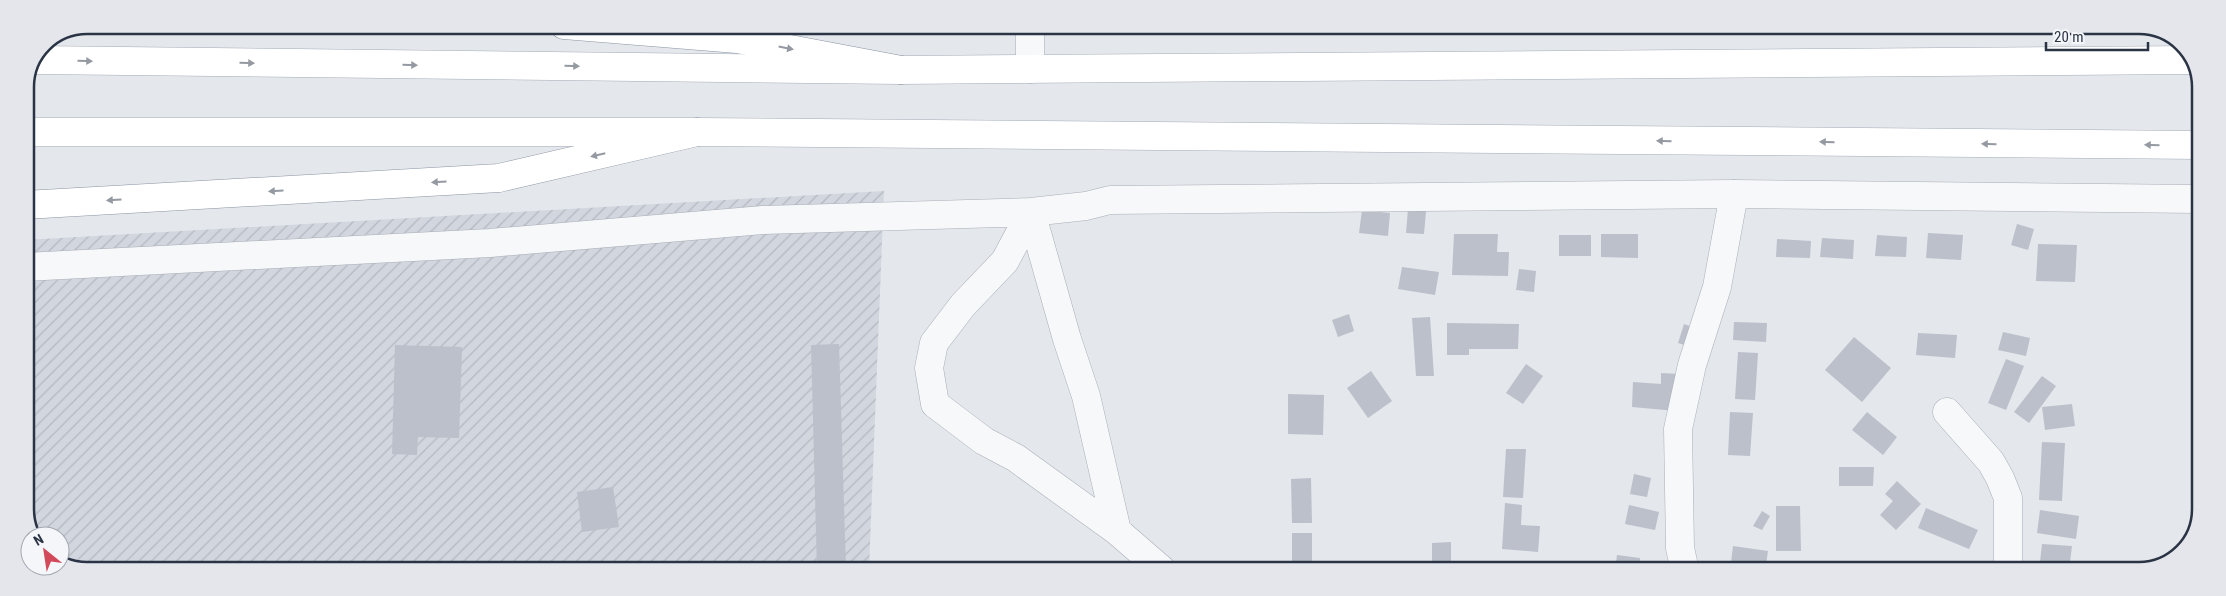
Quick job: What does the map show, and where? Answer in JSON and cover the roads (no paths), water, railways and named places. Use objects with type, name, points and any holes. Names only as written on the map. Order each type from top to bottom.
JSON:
[{"type":"main road","points":[[670,34],[737,39],[901,70]]},
{"type":"main road","points":[[41,60],[901,70],[2185,60]]},
{"type":"main road","points":[[34,132],[697,132],[2192,146]]},
{"type":"main road","points":[[34,204],[499,178],[697,132]]},
{"type":"street","points":[[1030,34],[1030,69]]},
{"type":"street","points":[[1683,562],[1680,548],[1678,429],[1692,365],[1717,287],[1734,194]]},
{"type":"street","points":[[34,267],[490,242],[763,220],[1031,212],[1086,206],[1110,200],[1734,194],[2192,199]]},
{"type":"street","points":[[1031,212],[1005,261],[963,305],[934,343],[929,368],[935,404],[984,441],[1016,458],[1117,531],[1153,562]]},
{"type":"street","points":[[1031,212],[1067,339],[1086,396],[1117,531]]},
{"type":"street","points":[[1947,412],[1991,462],[2000,478],[2008,498],[2008,562]]}]
